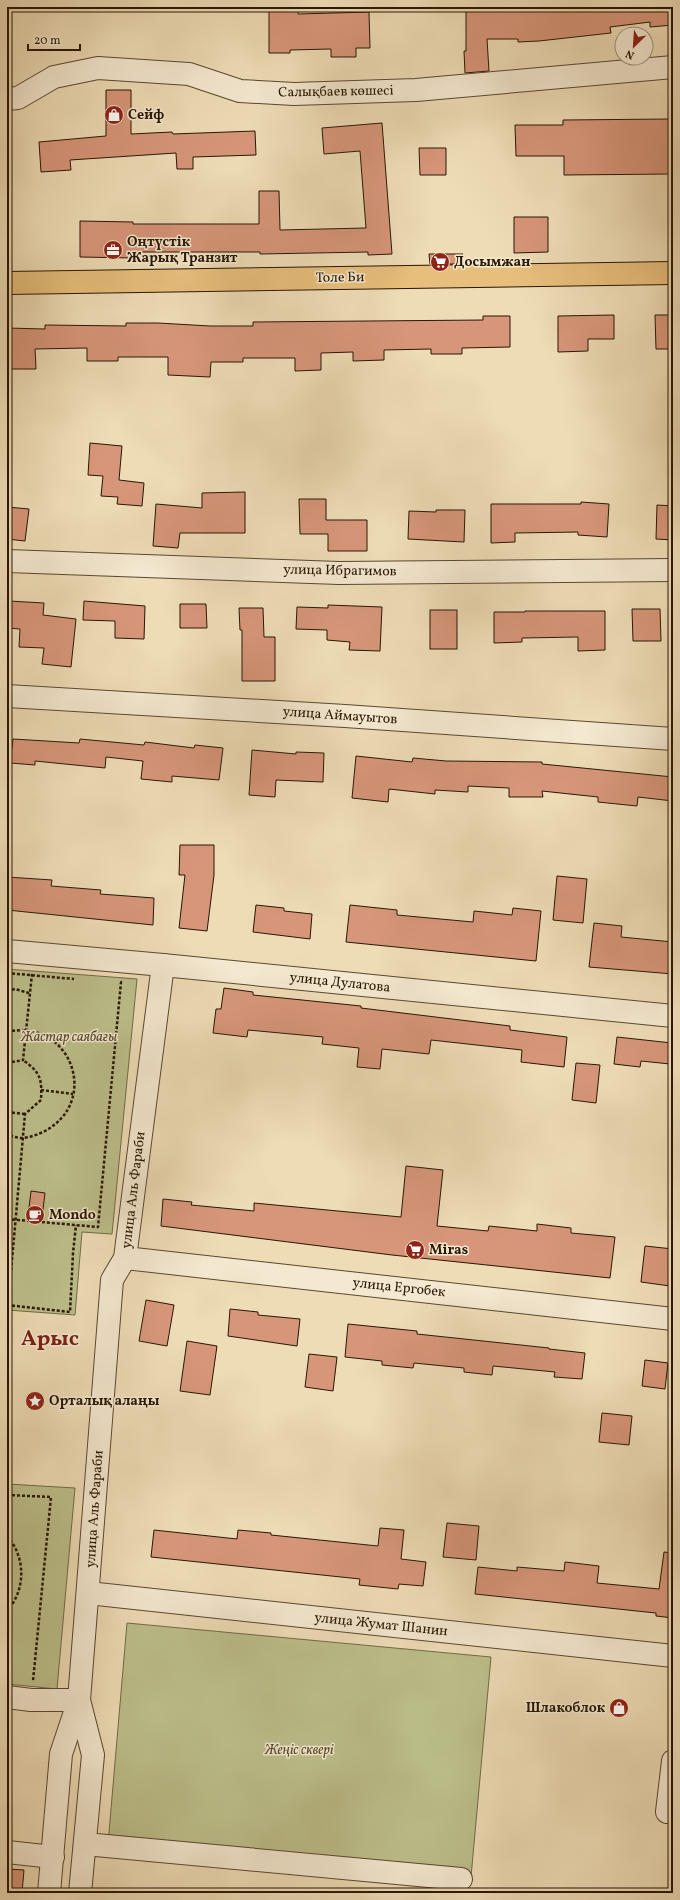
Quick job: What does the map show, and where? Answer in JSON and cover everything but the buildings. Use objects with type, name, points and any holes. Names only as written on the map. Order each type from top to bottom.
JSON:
[{"type":"main road","name":"Толе Би","points":[[7,283],[673,273]]},
{"type":"street","name":"Салықбаев көшесі","points":[[7,99],[18,98],[54,77],[98,68],[189,74],[240,91],[294,94],[416,90],[673,67]]},
{"type":"street","name":"улица Ибрагимов","points":[[7,561],[339,573],[673,570]]},
{"type":"street","name":"улица Аймауытов","points":[[7,696],[345,716],[673,739]]},
{"type":"street","name":"улица Дулатова","points":[[7,951],[163,965],[673,1016]]},
{"type":"street","name":"улица Аль Фараби","points":[[49,1893],[61,1754],[79,1700],[112,1280],[125,1258],[163,965]]},
{"type":"street","name":"улица Ергобек","points":[[125,1258],[673,1319]]},
{"type":"street","name":"улица Жумат Шанин","points":[[88,1593],[673,1656]]},
{"type":"street","points":[[7,1697],[31,1700],[79,1700]]},
{"type":"street","name":"улица Аль Фараби","points":[[79,1700],[93,1755],[80,1893]]},
{"type":"street","points":[[667,1812],[673,1761]]},
{"type":"street","points":[[85,1844],[461,1879]]},
{"type":"street","points":[[7,1852],[53,1857]]},
{"type":"path","points":[[23,1060],[32,972]]},
{"type":"path","points":[[7,973],[76,979]]},
{"type":"path","points":[[7,1219],[98,1227],[121,982],[114,981]]},
{"type":"path","points":[[7,991],[15,989],[29,993]]},
{"type":"path","points":[[7,1032],[26,1030],[48,1037],[65,1053],[71,1064],[74,1076],[73,1094],[68,1110],[60,1120],[40,1134],[22,1138],[7,1135]]},
{"type":"path","points":[[7,1063],[23,1060],[36,1069],[42,1081],[40,1100],[25,1114],[7,1305],[70,1312],[76,1225]]},
{"type":"path","points":[[41,1090],[73,1094]]},
{"type":"path","points":[[7,1112],[25,1114]]},
{"type":"path","points":[[7,1495],[51,1497],[32,1685]]},
{"type":"path","points":[[7,1536],[16,1550],[20,1562],[21,1575],[16,1598],[7,1611]]},
{"type":"green space","name":"Жастар саябағы","points":[[7,969],[137,979],[112,1234],[82,1232],[75,1315],[7,1310]]},
{"type":"green space","points":[[7,1484],[75,1488],[57,1689],[7,1684]]},
{"type":"green space","name":"Жеңіс сквері","points":[[127,1623],[491,1657],[471,1877],[108,1844]]},
{"type":"place","name":"Сейф","points":[[114,115]]},
{"type":"place","name":"Оңтүстік Жарық Транзит","points":[[113,250]]},
{"type":"place","name":"Досымжан","points":[[440,262]]},
{"type":"place","name":"Mondo","points":[[35,1215]]},
{"type":"place","name":"Miras","points":[[415,1250]]},
{"type":"place","name":"Орталық алаңы","points":[[35,1401]]},
{"type":"place","name":"Шлакоблок","points":[[619,1708]]},
{"type":"district","name":"Арыс","points":[[50,1339]]}]
